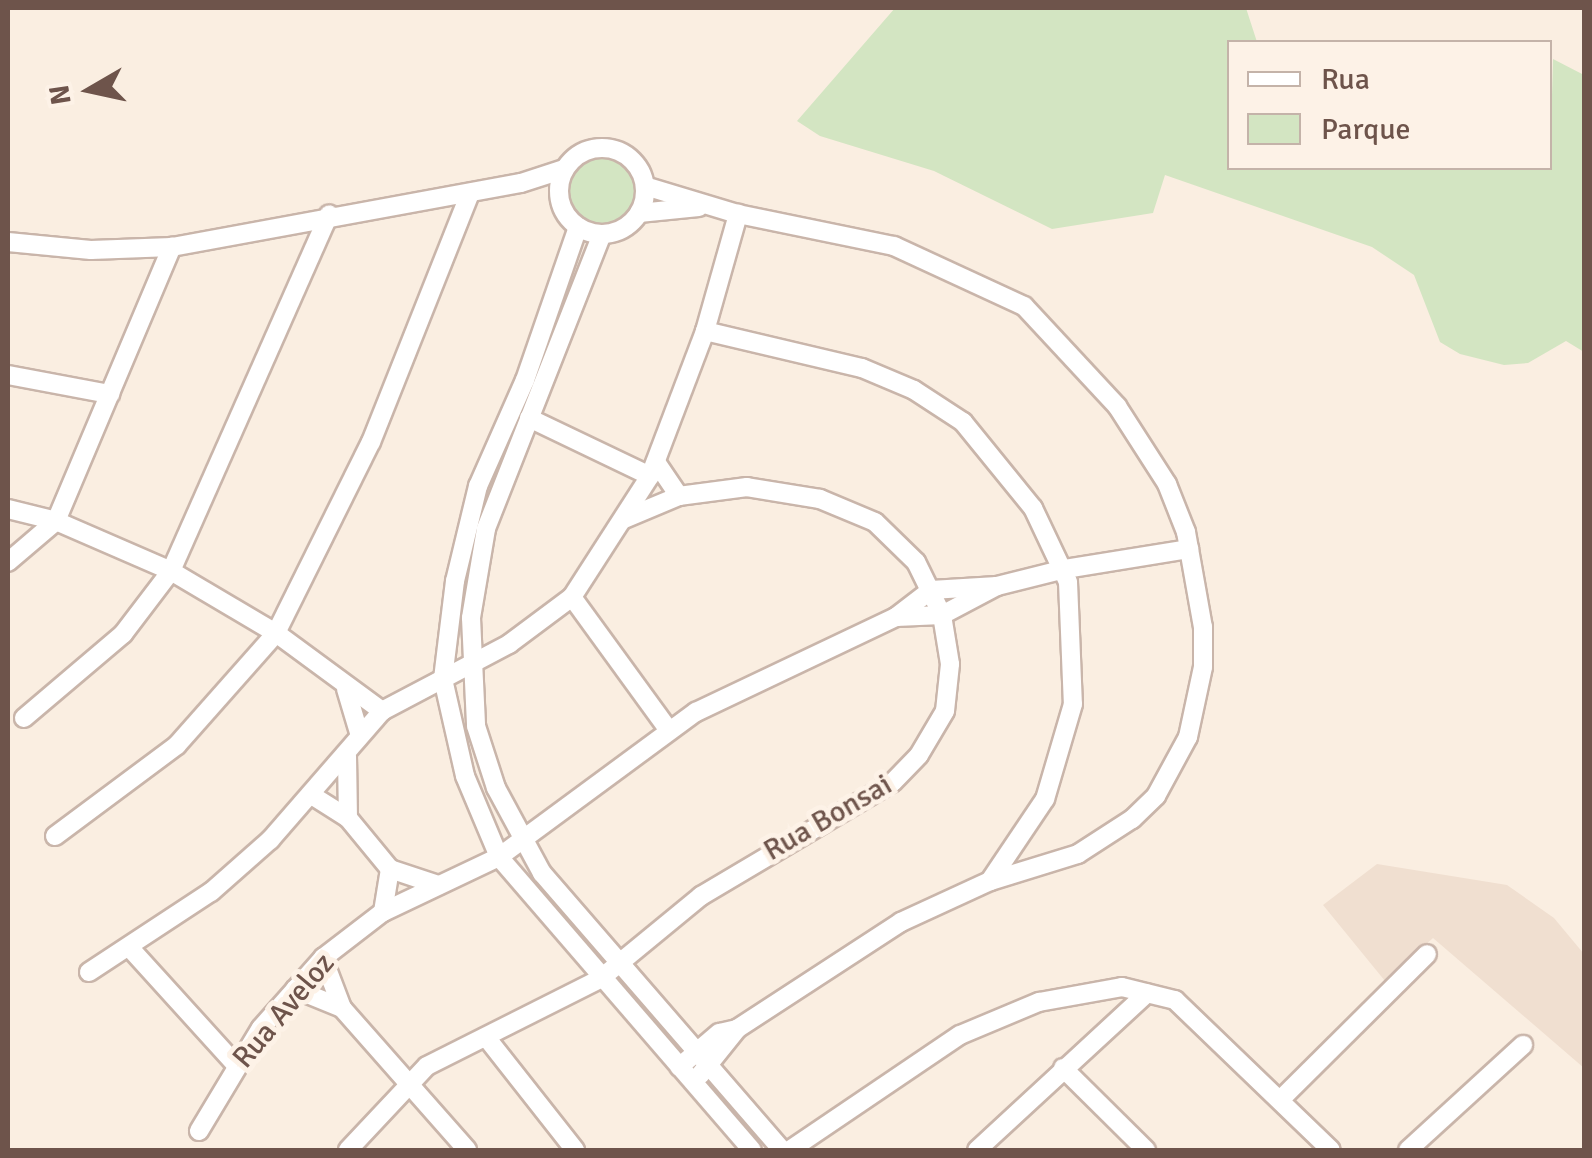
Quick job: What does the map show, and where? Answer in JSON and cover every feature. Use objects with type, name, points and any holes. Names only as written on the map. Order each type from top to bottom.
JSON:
[{"type":"street","points":[[8,242],[91,250],[172,247],[329,214],[521,183],[564,169],[584,151],[612,148],[635,162],[645,186],[639,214]]},
{"type":"street","points":[[560,200],[564,169]]},
{"type":"street","points":[[521,183],[560,200],[578,227],[602,234]]},
{"type":"street","points":[[645,186],[738,214],[894,246],[1024,306],[1064,343],[1148,450],[1189,548],[1203,667],[1193,720],[1173,770],[1156,796],[1105,840],[1050,866],[990,881],[840,956],[737,1029],[685,1074]]},
{"type":"street","points":[[54,836],[177,746],[276,632],[371,442],[470,193]]},
{"type":"street","points":[[705,206],[639,214],[602,234],[486,530],[470,664],[483,755],[520,840],[603,951],[786,1150],[914,1062],[1002,1014],[1099,988],[1175,1000],[1331,1150]]},
{"type":"street","points":[[24,718],[123,634],[171,571],[329,214]]},
{"type":"street","points":[[90,972],[211,892],[313,796],[382,710],[470,664],[572,597],[653,469],[705,331],[738,214]]},
{"type":"street","points":[[578,227],[525,380],[478,486],[455,581],[443,679],[465,776],[498,857],[585,963],[752,1150]]},
{"type":"street","points":[[8,562],[56,521],[172,247]]},
{"type":"street","points":[[705,331],[862,368],[941,405],[1012,476],[1062,570],[1075,651],[1069,726],[1045,799],[990,881]]},
{"type":"street","points":[[8,375],[110,394]]},
{"type":"street","points":[[529,418],[653,469],[679,496]]},
{"type":"street","name":"Rua Bonsai","points":[[624,519],[679,496],[747,487],[851,508],[896,538],[931,590],[942,614],[949,692],[934,734],[908,769],[644,937]]},
{"type":"street","points":[[8,509],[56,521],[171,571],[276,632],[346,689],[382,710]]},
{"type":"street","points":[[896,617],[931,590],[997,586],[1062,570],[1189,548]]},
{"type":"street","points":[[896,617],[942,614],[997,586]]},
{"type":"street","points":[[572,597],[668,729]]},
{"type":"street","name":"Rua Aveloz","points":[[198,1132],[235,1064],[296,989],[323,958],[382,912],[498,857],[668,729],[896,617]]},
{"type":"street","points":[[346,689],[360,736]]},
{"type":"street","points":[[347,756],[348,818]]},
{"type":"street","points":[[313,796],[348,818],[390,868],[438,885]]},
{"type":"street","points":[[382,912],[390,868]]},
{"type":"street","points":[[551,1002],[585,963],[603,951],[644,937]]},
{"type":"street","points":[[348,1150],[408,1082],[551,1002],[600,980],[644,937]]},
{"type":"street","points":[[130,948],[235,1064]]},
{"type":"street","points":[[1280,1100],[1427,954]]},
{"type":"street","points":[[323,958],[342,1008],[467,1150]]},
{"type":"street","points":[[296,989],[342,1008]]},
{"type":"street","points":[[978,1150],[1147,993]]},
{"type":"street","points":[[486,1038],[575,1150]]},
{"type":"street","points":[[1408,1150],[1523,1045]]},
{"type":"street","points":[[1064,1068],[1146,1150]]},
{"type":"shaded area","points":[[1377,864],[1507,885],[1554,918],[1584,954],[1584,1068],[1433,938],[1385,981],[1323,905]]},
{"type":"green space","points":[[895,8],[1246,8],[1256,40],[1227,40],[1227,170],[1552,170],[1553,59],[1584,75],[1584,352],[1566,341],[1528,363],[1504,365],[1460,354],[1440,342],[1414,275],[1372,247],[1165,175],[1153,213],[1052,229],[934,171],[820,136],[797,121]]},
{"type":"green space","points":[[602,155],[616,157],[627,165],[635,176],[635,204],[627,215],[616,223],[602,225],[588,223],[577,215],[569,204],[567,190],[569,176],[577,165],[588,157]]}]
